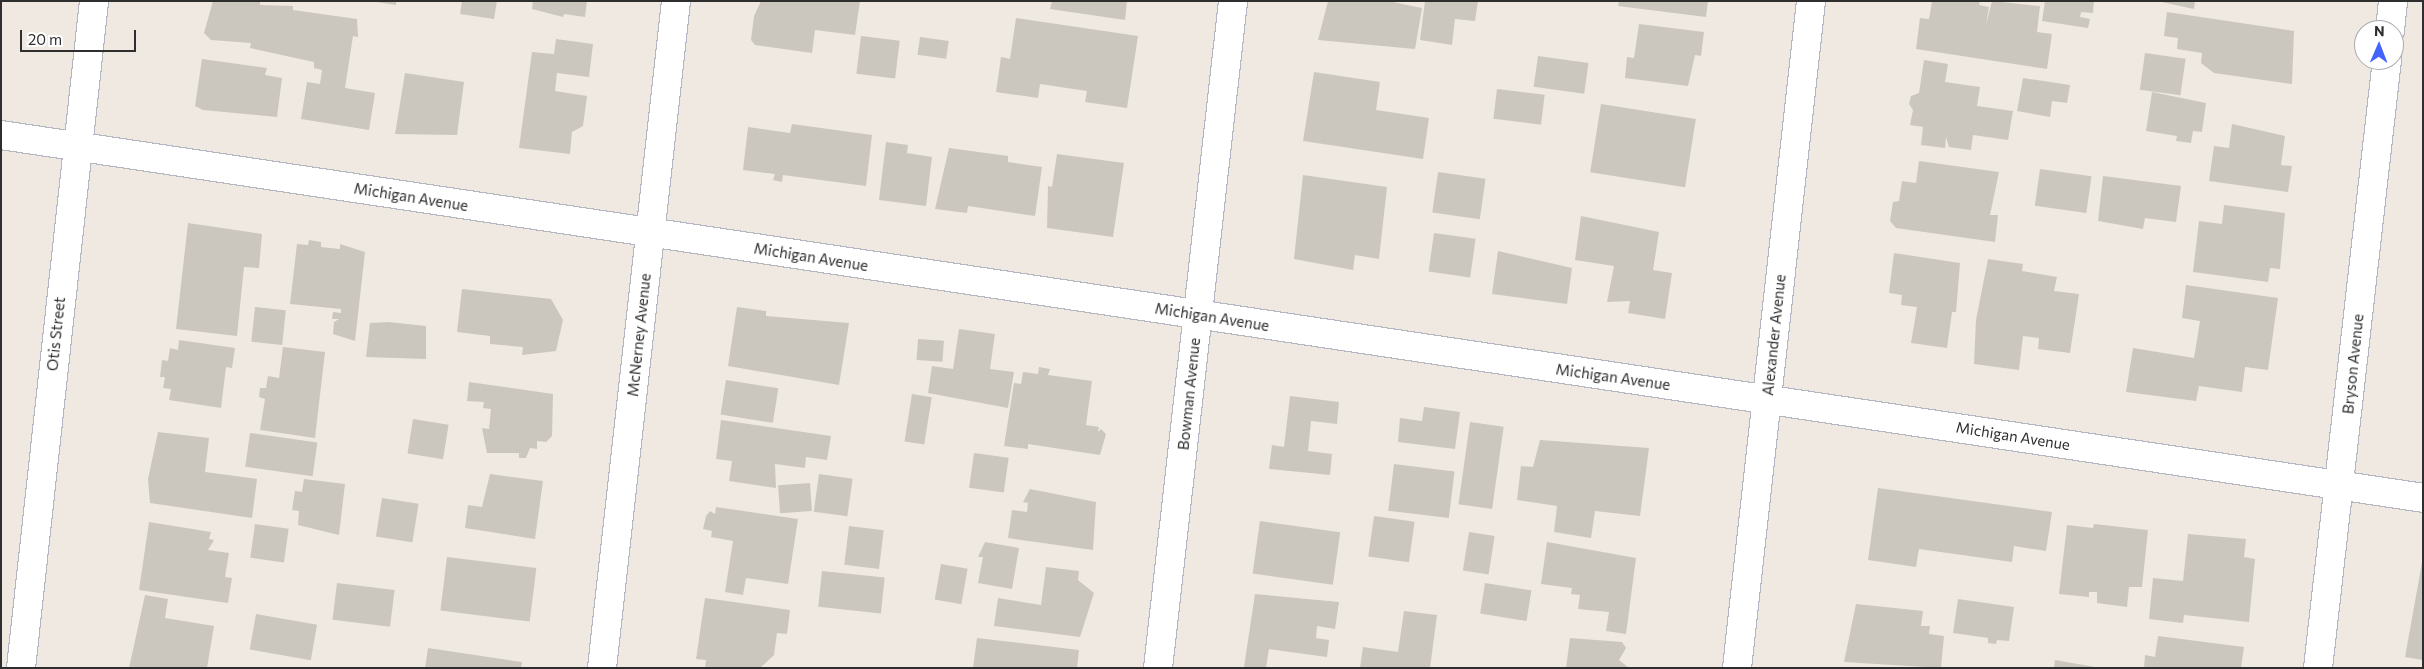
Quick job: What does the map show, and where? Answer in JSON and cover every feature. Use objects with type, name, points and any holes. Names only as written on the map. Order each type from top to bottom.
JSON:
[{"type":"street","name":"Otis Street","points":[[21,668],[76,146],[94,1]]},
{"type":"street","name":"McNerney Avenue","points":[[602,668],[676,1]]},
{"type":"street","name":"Bowman Avenue","points":[[1158,668],[1233,1]]},
{"type":"street","name":"Alexander Avenue","points":[[1737,668],[1811,1]]},
{"type":"street","points":[[2391,20],[2394,1]]},
{"type":"street","name":"Bryson Avenue","points":[[2318,668],[2386,70]]},
{"type":"street","name":"Michigan Avenue","points":[[1,135],[2423,498]]},
{"type":"building","points":[[213,1],[260,1],[260,5],[293,6],[293,10],[357,19],[358,37],[353,36],[345,88],[375,93],[369,130],[301,119],[307,82],[320,84],[322,70],[314,68],[314,62],[250,48],[251,43],[211,40],[204,33]]},
{"type":"building","points":[[370,1],[396,1],[396,5]]},
{"type":"building","points":[[462,1],[497,1],[494,19],[460,14]]},
{"type":"building","points":[[533,1],[587,1],[585,17],[564,14],[563,17],[532,9]]},
{"type":"building","points":[[761,1],[860,1],[855,35],[815,30],[812,53],[755,45],[751,40],[754,16]]},
{"type":"building","points":[[1052,1],[1127,1],[1125,20],[1050,9]]},
{"type":"building","points":[[1328,1],[1388,1],[1422,8],[1415,49],[1318,40]]},
{"type":"building","points":[[1425,1],[1478,1],[1475,21],[1455,19],[1452,45],[1420,40]]},
{"type":"building","points":[[1619,1],[1708,1],[1706,17],[1618,6]]},
{"type":"building","points":[[1932,1],[1980,1],[1979,5],[1989,7],[1986,25],[1992,1],[2040,6],[2037,32],[2052,34],[2047,69],[1916,49],[1920,18],[1929,19]]},
{"type":"building","points":[[2045,1],[2094,1],[2093,13],[2081,12],[2080,17],[2090,19],[2088,28],[2042,21]]},
{"type":"building","points":[[2157,1],[2195,1],[2194,9]]},
{"type":"building","points":[[2167,12],[2294,31],[2292,84],[2214,73],[2201,63],[2202,53],[2177,49],[2178,38],[2164,36]]},
{"type":"building","points":[[1016,18],[1138,36],[1127,108],[1085,102],[1087,91],[1040,84],[1038,98],[996,92],[1001,57],[1010,59]]},
{"type":"building","points":[[1639,24],[1704,32],[1701,56],[1695,55],[1688,86],[1625,78],[1627,57],[1634,58]]},
{"type":"building","points":[[861,36],[900,41],[895,78],[856,74]]},
{"type":"building","points":[[920,37],[949,41],[946,59],[917,55]]},
{"type":"building","points":[[556,39],[593,44],[589,77],[557,73],[555,91],[587,96],[583,126],[572,132],[570,154],[519,148],[532,52],[554,54]]},
{"type":"building","points":[[2145,53],[2186,59],[2180,95],[2140,90]]},
{"type":"building","points":[[1538,56],[1589,63],[1584,94],[1534,87]]},
{"type":"building","points":[[202,59],[267,68],[265,75],[282,78],[277,117],[203,110],[195,106]]},
{"type":"building","points":[[1924,60],[1948,64],[1945,82],[1980,87],[1977,106],[2013,111],[2008,140],[1973,135],[1971,150],[1949,147],[1946,137],[1945,148],[1921,145],[1923,127],[1910,125],[1913,110],[1909,104],[1911,96],[1919,93]]},
{"type":"building","points":[[1314,72],[1380,82],[1376,110],[1429,118],[1423,159],[1303,141]]},
{"type":"building","points":[[405,73],[464,82],[457,135],[395,134]]},
{"type":"building","points":[[2023,78],[2070,85],[2067,103],[2052,101],[2050,117],[2017,111]]},
{"type":"building","points":[[1497,89],[1545,95],[1541,125],[1493,119]]},
{"type":"building","points":[[2152,92],[2206,103],[2202,132],[2193,131],[2191,143],[2176,141],[2177,136],[2146,131]]},
{"type":"building","points":[[1601,104],[1696,119],[1685,187],[1590,172]]},
{"type":"building","points":[[792,124],[872,135],[866,186],[783,175],[782,182],[773,180],[775,174],[743,170],[748,127],[790,133]]},
{"type":"building","points":[[2232,124],[2285,136],[2281,165],[2292,166],[2288,192],[2209,181],[2214,146],[2229,148]]},
{"type":"building","points":[[886,142],[908,145],[907,153],[932,157],[926,206],[879,200]]},
{"type":"building","points":[[949,148],[1008,156],[1008,162],[1042,167],[1035,216],[968,206],[967,213],[935,209]]},
{"type":"building","points":[[1057,154],[1124,163],[1113,237],[1047,228],[1048,186],[1052,187]]},
{"type":"building","points":[[1919,161],[1999,172],[1990,215],[1998,215],[1995,242],[1896,228],[1890,221],[1893,202],[1899,201],[1902,181],[1916,183]]},
{"type":"building","points":[[2040,169],[2091,176],[2086,213],[2035,206]]},
{"type":"building","points":[[1438,172],[1486,179],[1480,219],[1432,213]]},
{"type":"building","points":[[1303,175],[1387,187],[1379,259],[1355,255],[1353,270],[1294,259]]},
{"type":"building","points":[[2103,176],[2181,186],[2176,222],[2145,218],[2143,229],[2098,221]]},
{"type":"building","points":[[2224,205],[2285,213],[2280,269],[2270,268],[2268,282],[2193,272],[2199,221],[2222,224]]},
{"type":"building","points":[[1581,216],[1659,232],[1653,270],[1672,273],[1665,319],[1628,313],[1630,301],[1607,302],[1614,266],[1575,260]]},
{"type":"building","points":[[188,223],[262,234],[259,268],[244,267],[237,336],[176,329]]},
{"type":"building","points":[[1434,233],[1476,239],[1470,277],[1429,272]]},
{"type":"building","points":[[309,240],[321,242],[321,247],[340,249],[340,244],[365,252],[355,341],[333,334],[334,322],[339,319],[332,319],[333,312],[341,313],[341,309],[290,304],[297,244],[308,245]]},
{"type":"building","points":[[1498,251],[1572,268],[1567,304],[1492,294]]},
{"type":"building","points":[[1894,253],[1960,263],[1956,312],[1952,312],[1947,348],[1911,343],[1917,307],[1901,305],[1902,295],[1889,293]]},
{"type":"building","points":[[1988,259],[2023,264],[2022,271],[2057,277],[2054,291],[2079,294],[2070,353],[2038,349],[2039,338],[2023,336],[2019,370],[1974,364],[1976,320]]},
{"type":"building","points":[[2186,285],[2278,298],[2268,370],[2245,367],[2242,392],[2199,386],[2196,401],[2126,392],[2133,348],[2194,358],[2200,321],[2182,318]]},
{"type":"building","points":[[462,289],[551,299],[563,320],[556,351],[522,355],[523,347],[490,344],[490,336],[457,332]]},
{"type":"building","points":[[255,307],[286,310],[282,345],[251,342]]},
{"type":"building","points":[[737,307],[766,311],[766,316],[849,323],[839,385],[728,366]]},
{"type":"building","points":[[388,322],[426,326],[426,359],[366,357],[370,323]]},
{"type":"building","points":[[959,329],[995,334],[990,369],[1014,372],[1008,408],[928,393],[932,366],[953,369]]},
{"type":"building","points":[[918,339],[944,341],[942,362],[917,360]]},
{"type":"building","points":[[179,340],[235,348],[232,368],[226,367],[221,408],[169,400],[171,389],[163,388],[165,377],[160,377],[162,360],[168,361],[170,348],[178,350]]},
{"type":"building","points":[[283,347],[325,352],[315,438],[260,430],[265,399],[259,397],[260,388],[266,388],[268,376],[279,378]]},
{"type":"building","points":[[1039,367],[1050,369],[1048,375],[1092,381],[1086,425],[1099,427],[1098,432],[1101,429],[1106,434],[1100,455],[1028,444],[1028,449],[1004,446],[1014,383],[1021,384],[1023,372],[1038,374]]},
{"type":"building","points":[[726,380],[778,388],[773,423],[721,415]]},
{"type":"building","points":[[469,382],[553,394],[552,436],[546,442],[537,441],[537,449],[530,448],[526,458],[519,458],[519,453],[487,453],[482,428],[489,429],[491,409],[483,408],[484,402],[467,401]]},
{"type":"building","points":[[912,394],[932,397],[924,445],[904,441]]},
{"type":"building","points":[[1290,396],[1339,402],[1337,424],[1311,421],[1308,451],[1332,454],[1330,475],[1269,469],[1272,445],[1284,447]]},
{"type":"building","points":[[1424,407],[1460,412],[1455,449],[1398,442],[1400,418],[1422,421]]},
{"type":"building","points":[[413,419],[449,425],[443,459],[408,454]]},
{"type":"building","points":[[721,420],[831,436],[827,460],[806,457],[805,468],[775,464],[776,488],[729,481],[732,461],[716,459]]},
{"type":"building","points":[[1470,422],[1504,427],[1492,509],[1458,504]]},
{"type":"building","points":[[158,432],[209,438],[205,472],[257,479],[252,518],[150,503],[148,479]]},
{"type":"building","points":[[250,433],[317,442],[313,476],[245,467]]},
{"type":"building","points":[[1540,440],[1649,448],[1640,516],[1595,511],[1591,538],[1554,532],[1557,506],[1517,500],[1521,466],[1533,467]]},
{"type":"building","points":[[974,453],[1009,458],[1004,493],[969,488]]},
{"type":"building","points":[[1394,464],[1455,471],[1449,518],[1388,511]]},
{"type":"building","points":[[490,474],[543,481],[535,539],[465,528],[468,505],[482,507]]},
{"type":"building","points":[[819,474],[853,479],[847,516],[814,512]]},
{"type":"building","points":[[304,479],[345,484],[339,535],[298,525],[299,511],[292,510],[295,491],[302,492]]},
{"type":"building","points":[[810,483],[812,511],[780,513],[778,485]]},
{"type":"building","points":[[1878,488],[2052,512],[2046,551],[2014,546],[2012,562],[1919,549],[1916,567],[1868,560]]},
{"type":"building","points":[[1030,489],[1096,502],[1093,550],[1008,538],[1012,510],[1027,512],[1028,503],[1023,502]]},
{"type":"building","points":[[382,498],[419,504],[412,542],[376,537]]},
{"type":"building","points":[[716,507],[798,519],[788,584],[746,578],[743,595],[725,592],[733,541],[711,537],[712,531],[703,529],[706,516],[710,511],[715,514]]},
{"type":"building","points":[[1374,516],[1415,522],[1409,562],[1368,557]]},
{"type":"building","points":[[1260,521],[1340,532],[1333,585],[1253,573]]},
{"type":"building","points":[[149,522],[211,532],[209,539],[214,540],[208,550],[229,553],[225,577],[232,578],[228,603],[139,590]]},
{"type":"building","points":[[255,524],[289,529],[284,562],[250,558]]},
{"type":"building","points":[[2094,524],[2148,530],[2142,587],[2129,587],[2127,607],[2097,603],[2097,592],[2089,592],[2089,597],[2059,594],[2067,525],[2093,528]]},
{"type":"building","points":[[849,526],[884,530],[879,569],[844,565]]},
{"type":"building","points":[[1469,532],[1495,536],[1489,575],[1463,571]]},
{"type":"building","points":[[2188,534],[2246,539],[2244,557],[2255,559],[2249,622],[2184,615],[2183,623],[2149,619],[2153,578],[2183,581]]},
{"type":"building","points":[[985,542],[1019,548],[1012,589],[978,583],[983,557],[978,557]]},
{"type":"building","points":[[1547,542],[1636,558],[1626,634],[1606,631],[1609,612],[1578,609],[1580,595],[1571,594],[1572,588],[1541,584]]},
{"type":"building","points":[[447,557],[536,568],[530,622],[440,611]]},
{"type":"building","points":[[2423,557],[2423,660],[2405,657]]},
{"type":"building","points":[[941,564],[968,569],[961,604],[935,599]]},
{"type":"building","points":[[1046,567],[1079,571],[1078,580],[1094,593],[1080,637],[994,626],[998,598],[1041,605]]},
{"type":"building","points":[[822,571],[885,578],[881,613],[818,607]]},
{"type":"building","points":[[337,583],[395,590],[390,627],[332,620]]},
{"type":"building","points":[[1485,583],[1531,590],[1527,621],[1480,614]]},
{"type":"building","points":[[1255,594],[1339,602],[1335,629],[1317,626],[1316,638],[1329,640],[1327,657],[1269,649],[1266,668],[1244,667]]},
{"type":"building","points":[[145,595],[168,599],[165,618],[214,626],[207,668],[129,668]]},
{"type":"building","points":[[705,598],[790,610],[787,634],[777,633],[774,655],[760,668],[705,668],[706,660],[696,659]]},
{"type":"building","points":[[1958,599],[2014,607],[2009,641],[1997,640],[1996,644],[1988,643],[1988,638],[1953,633]]},
{"type":"building","points":[[1856,604],[1923,611],[1921,626],[1930,626],[1929,634],[1944,636],[1941,668],[1844,662]]},
{"type":"building","points":[[1404,611],[1437,615],[1430,668],[1360,668],[1363,647],[1398,652]]},
{"type":"building","points":[[256,614],[317,625],[311,660],[250,649]]},
{"type":"building","points":[[2158,636],[2244,647],[2241,668],[2144,668],[2145,655],[2155,657]]},
{"type":"building","points":[[977,638],[1079,650],[1077,668],[973,668]]},
{"type":"building","points":[[1570,638],[1622,642],[1626,648],[1619,660],[1629,668],[1566,668]]},
{"type":"building","points":[[428,648],[522,662],[521,668],[425,668]]},
{"type":"building","points":[[2055,660],[2095,667],[2095,668],[2054,668]]}]
